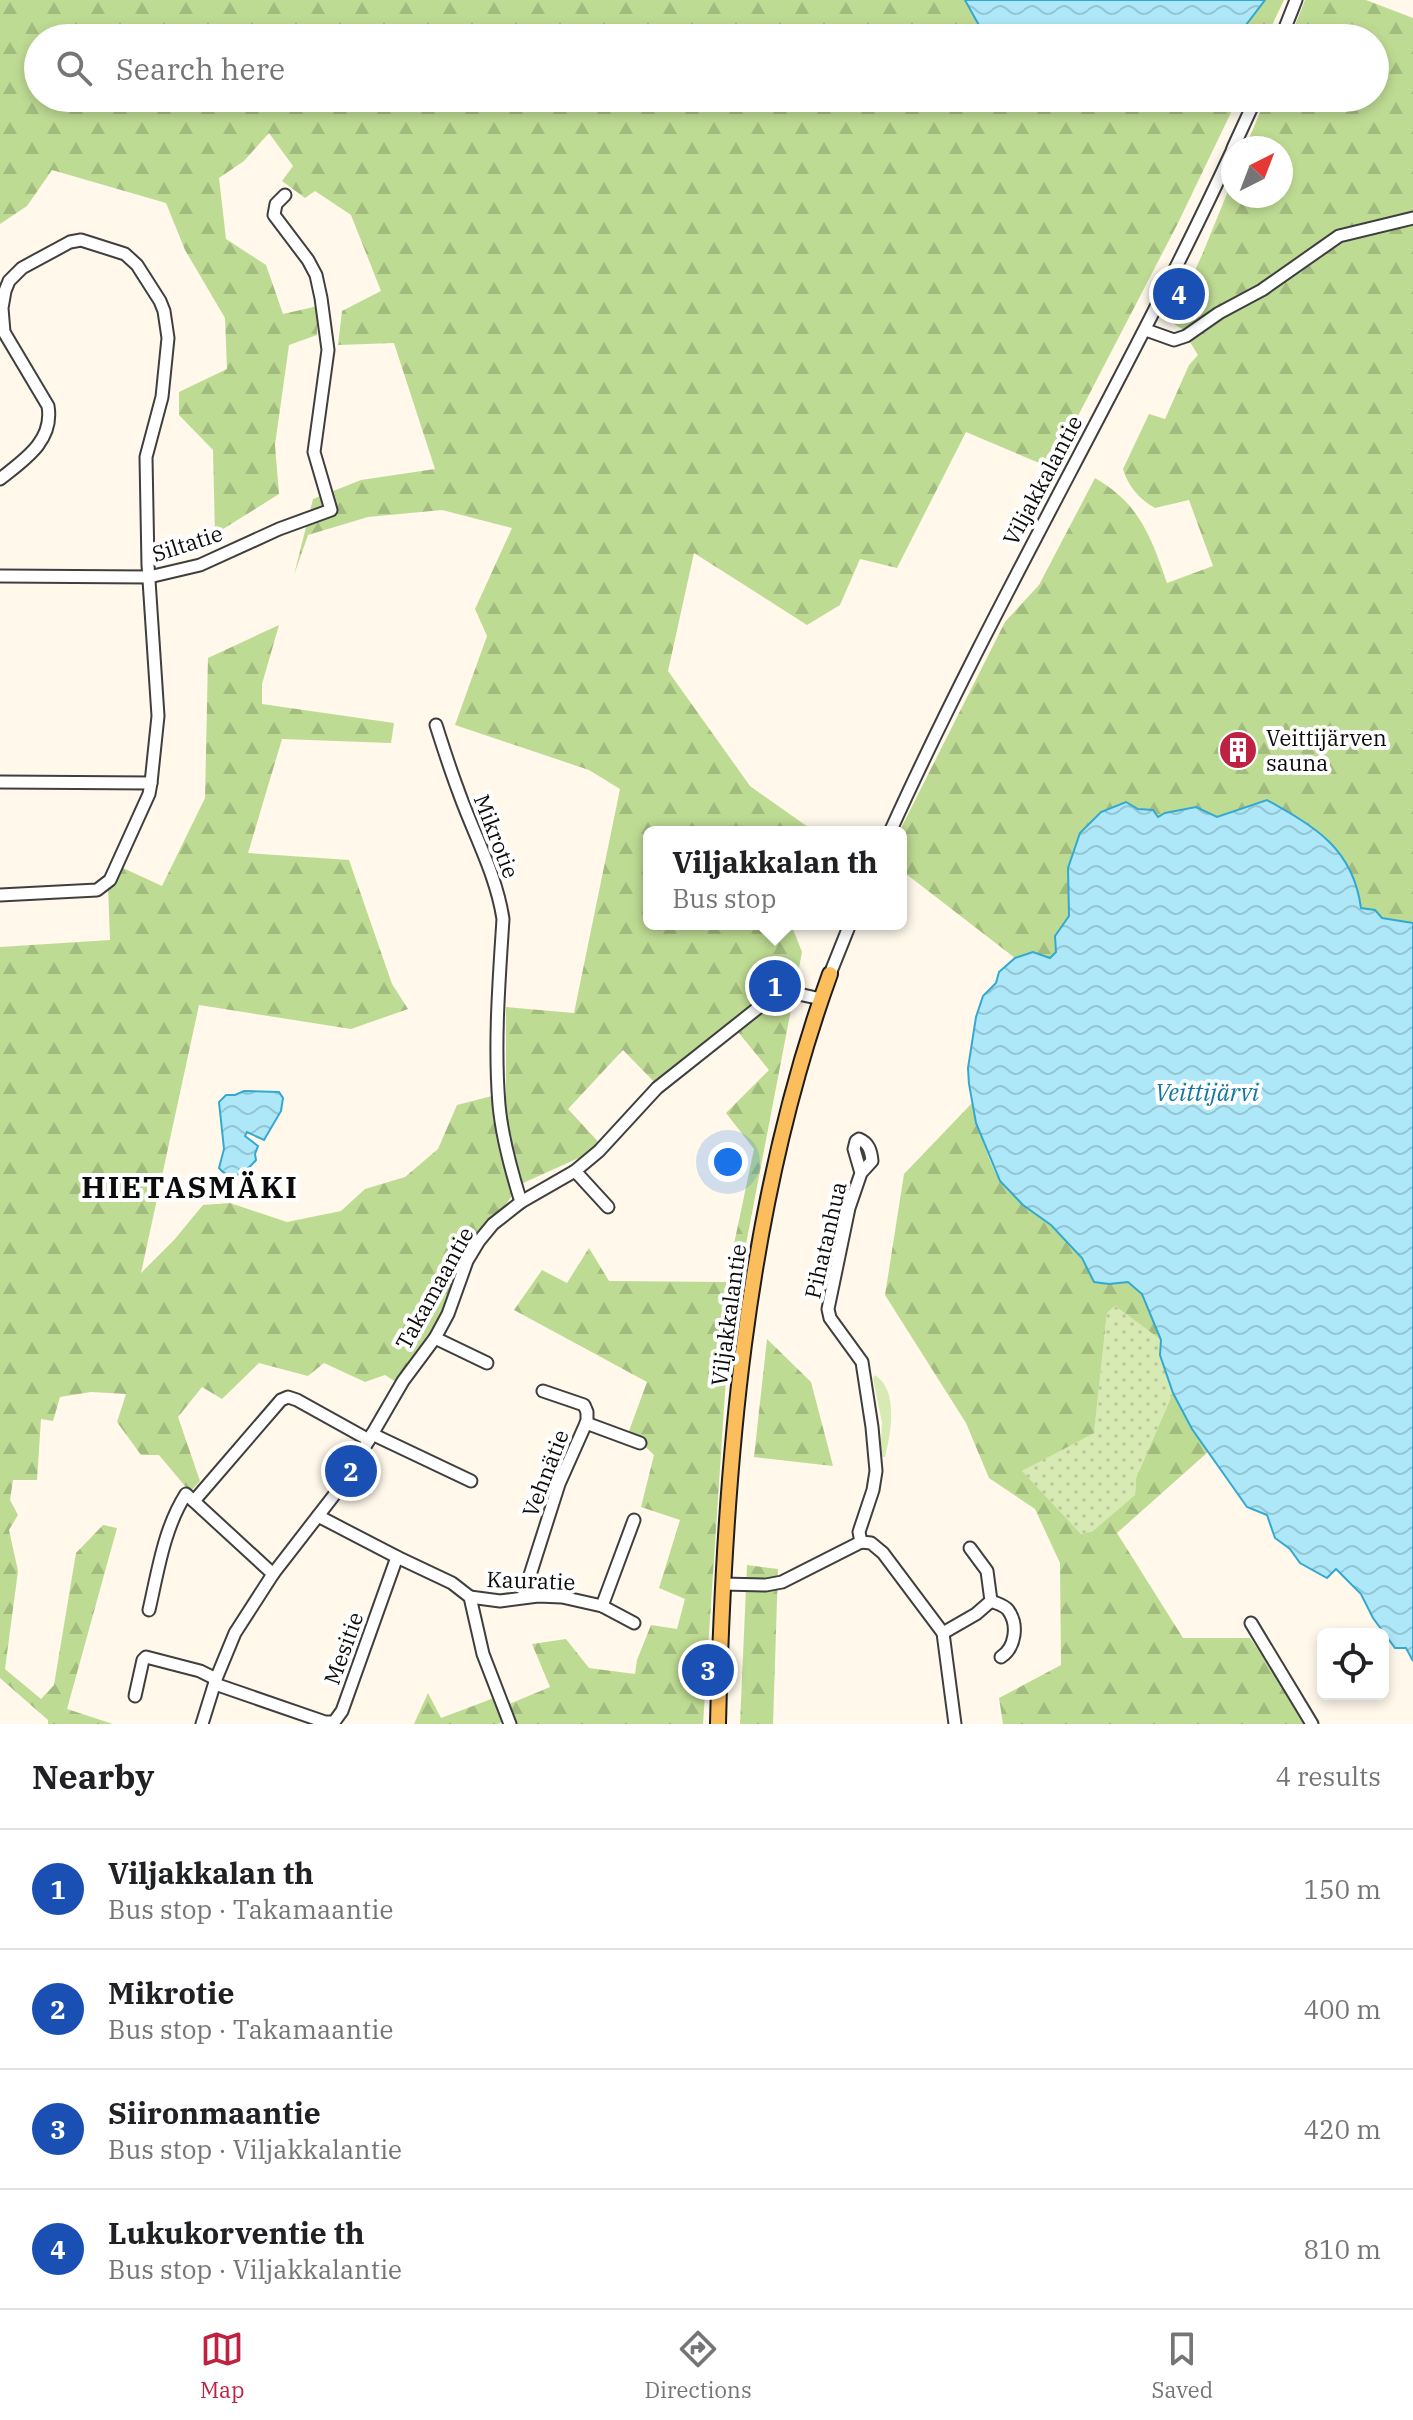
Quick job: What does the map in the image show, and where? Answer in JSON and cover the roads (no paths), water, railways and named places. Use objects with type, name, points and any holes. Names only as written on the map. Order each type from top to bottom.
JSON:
[{"type":"main road","name":"Viljakkalantie","points":[[718,1724],[723,1584],[736,1420],[755,1268],[798,1069],[830,974]]},
{"type":"street","points":[[1287,24],[1296,0]]},
{"type":"street","name":"Viljakkalantie","points":[[1239,136],[1250,112]]},
{"type":"street","name":"Viljakkalantie","points":[[893,826],[993,622],[1146,330],[1221,174]]},
{"type":"street","name":"Siltatie","points":[[0,576],[149,577],[200,565],[279,529],[331,510],[314,452],[315,430],[328,365],[327,334],[316,275],[274,215],[276,204],[285,195]]},
{"type":"street","points":[[1146,330],[1174,340],[1186,336],[1288,273],[1339,236],[1413,218]]},
{"type":"street","points":[[0,479],[35,451],[45,435],[50,418],[48,406],[2,332],[2,308],[9,281],[22,268],[70,242],[81,240],[125,254],[132,259],[160,301],[168,338],[165,380],[146,457],[149,577],[158,716],[149,794],[105,885],[97,890],[0,895]]},
{"type":"street","name":"Mikrotie","points":[[436,725],[500,901],[503,919],[496,1048],[499,1107],[508,1162],[521,1202]]},
{"type":"street","points":[[0,782],[151,783]]},
{"type":"street","name":"Viljakkalantie","points":[[830,974],[848,930]]},
{"type":"street","name":"Takamaantie","points":[[202,1724],[235,1633],[273,1574],[345,1481],[403,1381],[435,1338],[448,1314],[467,1261],[493,1224],[521,1202],[575,1171],[599,1151],[657,1088],[773,996],[785,991],[821,999]]},
{"type":"street","points":[[575,1171],[608,1207]]},
{"type":"street","name":"Pihatanhua","points":[[861,1173],[849,1208],[828,1309],[830,1318],[862,1362],[872,1427],[876,1471],[859,1532],[861,1542]]},
{"type":"street","points":[[435,1338],[487,1363]]},
{"type":"street","name":"Vehnätie","points":[[523,1597],[559,1484],[586,1423],[584,1405],[543,1391]]},
{"type":"street","points":[[149,1610],[166,1536],[178,1506],[190,1498],[281,1400],[288,1397],[471,1481]]},
{"type":"street","points":[[586,1423],[640,1443]]},
{"type":"street","points":[[190,1498],[273,1574]]},
{"type":"street","points":[[318,1516],[452,1583],[470,1597],[483,1654],[510,1724]]},
{"type":"street","points":[[602,1606],[634,1520]]},
{"type":"street","points":[[723,1584],[766,1585],[782,1582],[861,1542],[871,1543],[883,1553],[943,1633],[955,1724]]},
{"type":"street","points":[[970,1548],[987,1571],[991,1601]]},
{"type":"street","name":"Mesitie","points":[[216,1681],[325,1722],[334,1722],[342,1711],[397,1557]]},
{"type":"street","name":"Kauratie","points":[[470,1597],[500,1601],[523,1597],[562,1597],[602,1606],[634,1623]]},
{"type":"street","points":[[943,1633],[976,1614],[991,1601]]},
{"type":"street","points":[[991,1601],[1006,1606],[1011,1613],[1013,1644],[1001,1657]]},
{"type":"street","points":[[1251,1623],[1312,1724]]},
{"type":"street","points":[[135,1696],[146,1657],[200,1671],[216,1681]]},
{"type":"water","points":[[965,0],[1265,0],[1247,24],[978,24]]},
{"type":"water","name":"Veittijärvi","points":[[1267,800],[1316,830],[1329,842],[1350,870],[1361,908],[1375,910],[1382,918],[1413,923],[1413,1661],[1406,1648],[1395,1648],[1389,1640],[1389,1628],[1380,1628],[1361,1594],[1336,1569],[1327,1578],[1300,1563],[1290,1549],[1275,1538],[1267,1515],[1247,1507],[1192,1429],[1173,1393],[1160,1355],[1161,1340],[1142,1294],[1128,1282],[1094,1282],[1082,1258],[1051,1225],[1023,1205],[1000,1181],[976,1123],[968,1068],[976,1017],[983,996],[996,983],[999,972],[1015,958],[1033,952],[1050,958],[1056,952],[1055,936],[1069,916],[1068,868],[1080,833],[1101,812],[1126,802],[1138,809],[1153,810],[1158,817],[1196,807],[1217,817]]},
{"type":"water","points":[[244,1091],[279,1092],[283,1098],[281,1111],[264,1140],[247,1132],[245,1136],[258,1146],[256,1160],[234,1176],[219,1168],[224,1149],[219,1102],[226,1095]]},
{"type":"place","name":"Lukukorventie th","points":[[1179,294]]},
{"type":"place","name":"Veittijärven sauna","points":[[1238,750]]},
{"type":"place","name":"Viljakkalan th","points":[[775,986]]},
{"type":"place","name":"Mikrotie","points":[[351,1471]]},
{"type":"place","name":"Siironmaantie","points":[[708,1670]]},
{"type":"district","name":"HIETASMÄKI","points":[[190,1186]]}]
